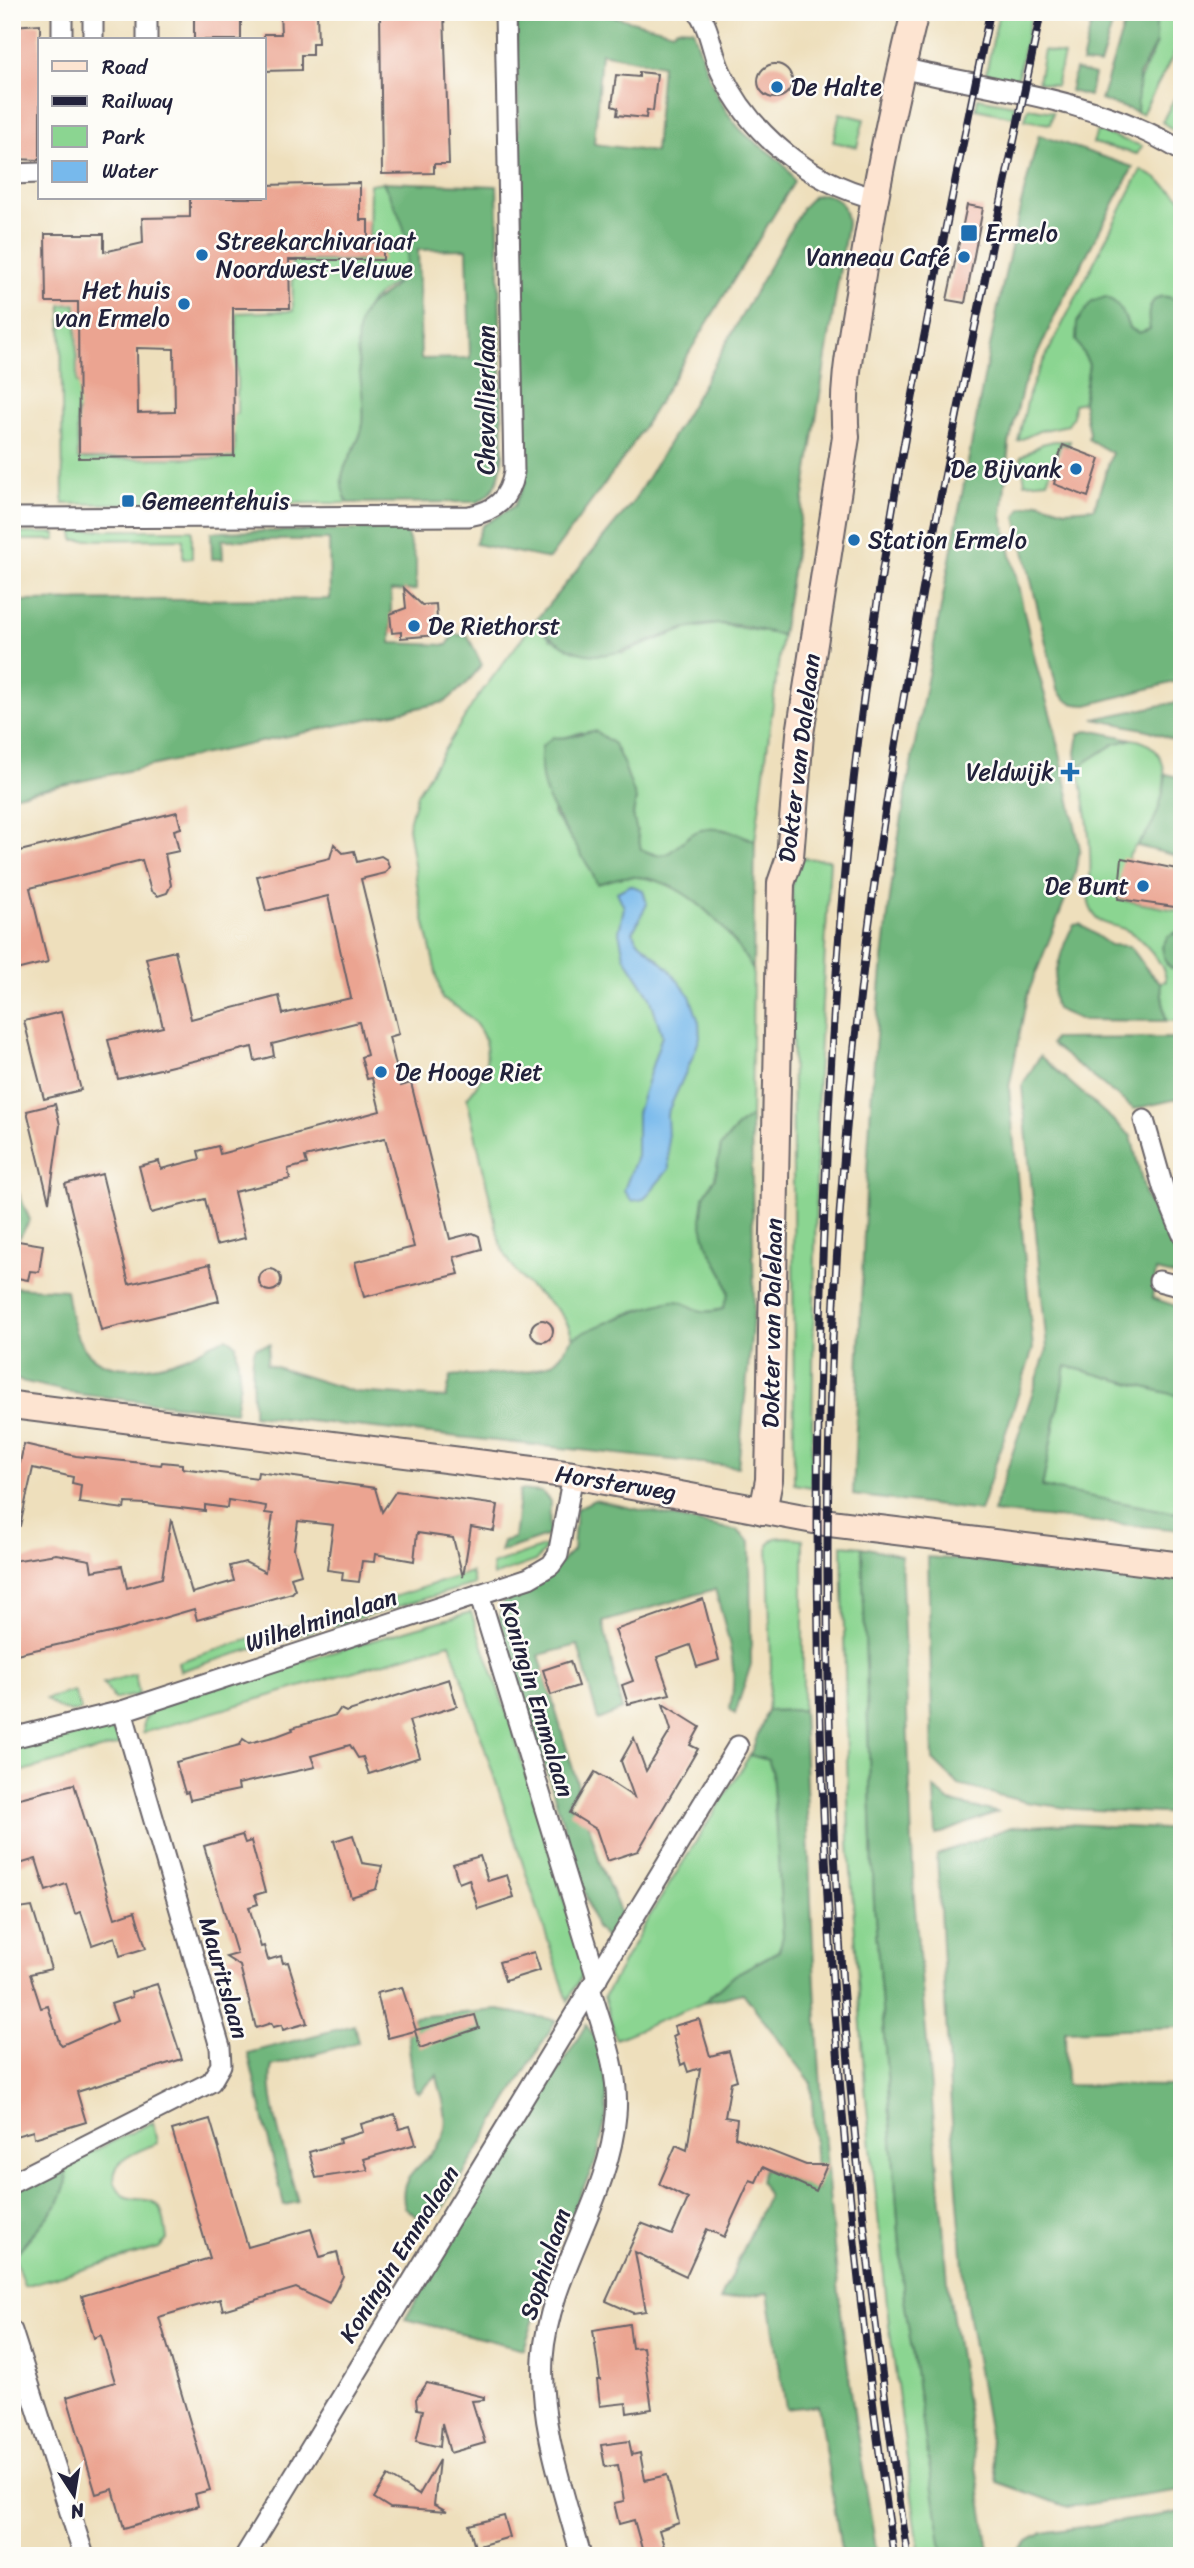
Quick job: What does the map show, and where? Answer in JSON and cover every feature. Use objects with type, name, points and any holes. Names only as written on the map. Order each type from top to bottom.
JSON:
[{"type":"street","points":[[62,12],[62,38]]},
{"type":"street","points":[[93,12],[93,38]]},
{"type":"street","points":[[147,12],[147,38]]},
{"type":"street","name":"Chevallierlaan","points":[[12,518],[460,517],[484,513],[504,499],[514,472],[505,12]]},
{"type":"street","points":[[698,12],[720,72],[756,126],[813,172],[853,192],[874,198]]},
{"type":"street","name":"Dokter van Dalelaan","points":[[763,1511],[769,1480],[781,883],[790,857],[800,734],[846,437],[842,405],[874,198],[915,12]]},
{"type":"street","points":[[901,68],[1094,111],[1146,130],[1182,151]]},
{"type":"street","points":[[12,174],[38,173]]},
{"type":"street","points":[[1144,1120],[1163,1187],[1182,1233]]},
{"type":"street","points":[[1159,1281],[1182,1287]]},
{"type":"street","name":"Horsterweg","points":[[12,1398],[49,1410]]},
{"type":"street","name":"Horsterweg","points":[[12,1405],[573,1475],[763,1511],[919,1536],[1182,1566]]},
{"type":"street","name":"Wilhelminalaan","points":[[12,1738],[122,1711],[529,1578],[551,1565],[558,1555],[564,1536],[573,1475]]},
{"type":"street","name":"Koningin Emmalaan","points":[[479,1594],[594,1985]]},
{"type":"street","name":"Mauritslaan","points":[[12,2183],[211,2082],[221,2065],[220,2047],[122,1711]]},
{"type":"street","name":"Koningin Emmalaan","points":[[245,2556],[738,1746]]},
{"type":"street","name":"Sophialaan","points":[[581,2556],[551,2446],[543,2366],[552,2309],[606,2165],[616,2115],[615,2071],[594,1985]]},
{"type":"street","points":[[12,2331],[83,2556]]},
{"type":"green space","points":[[516,12],[597,12],[673,32],[677,28],[693,29],[711,82],[731,118],[740,129],[784,166],[794,182],[628,452],[549,559],[475,544],[482,526],[514,506],[526,481]],"holes":[[[601,53],[662,65],[655,152],[594,144]]]},
{"type":"green space","points":[[999,12],[1032,12],[1017,80],[986,73]]},
{"type":"green space","points":[[1094,12],[1116,12],[1100,65],[1082,63]]},
{"type":"green space","points":[[1128,12],[1156,12],[1156,43],[1139,75],[1137,112],[1101,100]]},
{"type":"green space","points":[[1156,12],[1182,12],[1182,39],[1142,114],[1137,112],[1137,90],[1155,47]]},
{"type":"green space","points":[[1044,50],[1064,55],[1056,86],[1038,82]]},
{"type":"green space","points":[[1075,70],[1094,75],[1089,96],[1070,91]]},
{"type":"green space","points":[[1182,84],[1182,136],[1162,122]]},
{"type":"green space","points":[[978,98],[1015,105],[1013,117],[976,109]]},
{"type":"green space","points":[[1028,108],[1053,112],[1050,124],[1025,120]]},
{"type":"green space","points":[[840,113],[864,119],[857,147],[833,142]]},
{"type":"green space","points":[[1097,131],[1142,146],[1137,154],[1093,143]]},
{"type":"green space","points":[[1039,135],[1133,167],[1059,307],[1023,386],[1009,444],[1002,516],[1036,664],[1056,734],[1080,849],[1074,877],[1027,996],[1009,1088],[1033,1349],[980,1511],[853,1495],[862,1281],[874,1066],[887,923],[899,835],[988,354]]},
{"type":"green space","points":[[1141,170],[1156,178],[1182,199],[1182,313],[1178,301],[1150,329],[1139,333],[1129,328],[1122,311],[1076,340],[1089,364],[1083,402],[1074,404],[1073,416],[1068,425],[1039,431],[1018,441],[1029,394],[1037,374]]},
{"type":"green space","points":[[383,182],[405,231],[408,262],[402,276],[369,304],[363,316],[359,345],[363,424],[343,471],[343,491],[348,503],[63,504],[61,305],[76,304],[77,383],[93,383],[92,411],[77,412],[78,459],[234,458],[235,435],[223,434],[222,414],[237,414],[237,313],[293,311],[292,249],[300,250],[301,261],[369,261],[370,184]]},
{"type":"green space","points":[[383,182],[497,186],[503,455],[494,488],[478,502],[348,503],[343,491],[343,471],[363,424],[357,344],[361,318],[370,305],[391,289],[401,277],[406,264],[406,236]],"holes":[[[467,249],[470,358],[421,359],[418,250]]]},
{"type":"green space","points":[[823,194],[838,200],[847,224],[782,635],[718,624],[692,627],[623,651],[602,655],[580,653],[558,642],[535,621],[633,502],[688,411],[803,207],[814,196]]},
{"type":"green space","points":[[1106,297],[1118,306],[1129,328],[1139,333],[1150,329],[1150,307],[1157,298],[1178,301],[1182,313],[1182,680],[1082,705],[1066,700],[1057,689],[1016,517],[1021,508],[1039,502],[1065,510],[1094,508],[1112,453],[1088,439],[1083,402],[1089,364],[1076,340],[1077,322],[1092,301]]},
{"type":"green space","points":[[1070,441],[1068,446],[1061,444],[1047,481],[1025,483],[1021,457],[1042,444]]},
{"type":"green space","points":[[405,529],[416,560],[416,590],[391,591],[391,643],[447,645],[454,634],[468,636],[482,665],[466,684],[445,702],[12,796],[12,601],[330,599],[329,540],[222,540],[223,559],[212,559],[211,532]]},
{"type":"green space","points":[[73,530],[192,530],[192,558],[183,559],[183,539],[74,540]]},
{"type":"green space","points":[[12,533],[56,533],[56,540],[12,540]]},
{"type":"green space","points":[[535,621],[551,639],[623,653],[686,629],[719,624],[782,635],[755,841],[727,830],[708,829],[690,836],[671,852],[653,854],[640,849],[633,815],[636,799],[623,763],[581,732],[562,739],[553,814],[589,863],[597,883],[624,877],[645,878],[664,883],[683,893],[716,920],[753,970],[751,1117],[740,1124],[721,1146],[715,1178],[704,1196],[707,1245],[723,1274],[729,1294],[723,1309],[699,1311],[668,1306],[649,1307],[615,1319],[573,1339],[565,1319],[520,1277],[500,1243],[467,1098],[478,1083],[484,1068],[487,1054],[485,1041],[470,1018],[442,999],[419,897],[408,827],[417,794],[474,702]]},
{"type":"green space","points":[[1182,701],[1182,743],[1148,730],[1094,719]]},
{"type":"green space","points":[[1089,730],[1132,739],[1114,744],[1078,767],[1076,753],[1079,734]]},
{"type":"green space","points":[[595,731],[614,744],[623,763],[636,799],[633,815],[641,849],[664,855],[692,834],[707,829],[724,830],[755,841],[753,970],[716,920],[683,893],[664,883],[645,878],[624,877],[597,884],[550,803],[541,767],[542,746],[553,737]]},
{"type":"green space","points":[[1132,739],[1156,751],[1162,762],[1164,788],[1162,802],[1152,827],[1129,857],[1121,900],[1182,911],[1182,931],[1167,939],[1164,954],[1167,965],[1182,971],[1182,1021],[1166,1021],[1160,982],[1166,981],[1165,975],[1152,953],[1128,931],[1099,920],[1089,903],[1089,837],[1078,767],[1114,744]]},
{"type":"green space","points":[[1166,774],[1182,778],[1182,880],[1174,878],[1177,856],[1137,846],[1157,813]]},
{"type":"green space","points":[[801,858],[830,860],[818,1075],[811,1487],[794,1484],[792,877]]},
{"type":"green space","points":[[1080,924],[1110,945],[1129,946],[1160,982],[1166,1021],[1081,1020],[1056,1009],[1055,979],[1061,954],[1074,925]]},
{"type":"green space","points":[[1182,931],[1182,971],[1171,968],[1165,961],[1162,947],[1168,936]]},
{"type":"green space","points":[[1182,1038],[1182,1098],[1134,1109],[1051,1044],[1054,1039]]},
{"type":"green space","points":[[1040,1056],[1131,1136],[1146,1197],[1182,1268],[1182,1277],[1156,1271],[1152,1298],[1182,1308],[1182,1397],[1066,1366],[1042,1487],[1176,1513],[1182,1488],[1182,1530],[993,1512],[1047,1349],[1022,1086]]},
{"type":"green space","points":[[751,1117],[754,1310],[738,1467],[253,1415],[252,1369],[256,1347],[270,1344],[266,1364],[355,1392],[446,1398],[451,1376],[516,1373],[541,1368],[556,1361],[578,1335],[653,1306],[679,1301],[699,1310],[723,1309],[729,1293],[723,1274],[707,1245],[701,1221],[704,1196],[715,1178],[721,1146],[740,1124]]},
{"type":"green space","points":[[12,1178],[30,1220],[19,1238],[12,1236]]},
{"type":"green space","points":[[12,1287],[66,1290],[72,1321],[83,1347],[102,1363],[117,1367],[135,1368],[165,1364],[227,1338],[236,1344],[240,1382],[235,1412],[78,1394],[12,1379]]},
{"type":"green space","points":[[1066,1366],[1182,1397],[1182,1488],[1176,1513],[1042,1488]]},
{"type":"green space","points":[[520,1490],[542,1492],[550,1501],[549,1535],[500,1552],[503,1541],[514,1538]]},
{"type":"green space","points":[[594,1500],[738,1531],[750,1542],[751,1664],[735,1714],[730,1709],[733,1663],[715,1589],[603,1622],[622,1710],[598,1720],[578,1645],[539,1655],[578,1786],[568,1804],[586,1815],[601,1867],[621,1914],[606,1938],[596,1928],[499,1620],[502,1604],[509,1597],[539,1584],[573,1550],[576,1509]]},
{"type":"green space","points":[[775,1538],[803,1539],[803,1710],[767,1711],[771,1668],[768,1545]]},
{"type":"green space","points":[[549,1545],[536,1561],[493,1576],[492,1565]]},
{"type":"green space","points":[[842,1545],[862,1547],[874,1903],[904,2299],[948,2556],[920,2556],[889,2325],[865,2088],[849,1842]]},
{"type":"green space","points":[[862,1547],[901,1555],[914,1897],[949,2293],[990,2556],[943,2556],[904,2299],[874,1903]]},
{"type":"green space","points":[[928,1557],[1182,1580],[1182,1814],[1074,1809],[1026,1802],[959,1785],[933,1760]]},
{"type":"green space","points":[[471,1572],[474,1584],[333,1626],[334,1616]]},
{"type":"green space","points":[[471,1612],[513,1731],[585,1969],[568,2001],[450,1643],[143,1733],[144,1720],[157,1703]]},
{"type":"green space","points":[[323,1616],[322,1628],[180,1671],[178,1662]]},
{"type":"green space","points":[[135,1674],[139,1695],[114,1699],[103,1683]]},
{"type":"green space","points":[[74,1691],[81,1710],[62,1710],[46,1699]]},
{"type":"green space","points":[[803,1710],[819,2055],[832,2227],[852,2398],[877,2556],[842,2556],[818,2405],[786,2409],[768,2293],[720,2300],[768,2196],[760,2181],[764,2168],[817,2190],[811,2082],[743,1993],[703,2003],[734,1975],[779,1951],[783,1936],[772,1770],[768,1760],[750,1755],[767,1711]]},
{"type":"green space","points":[[99,1724],[114,1732],[125,1743],[12,1774],[12,1747]]},
{"type":"green space","points":[[750,1755],[768,1760],[772,1770],[784,1936],[778,1951],[734,1975],[703,2003],[616,2039],[604,1997],[646,1922]]},
{"type":"green space","points":[[934,1788],[950,1802],[997,1812],[936,1835]]},
{"type":"green space","points":[[1068,1824],[1182,1830],[1182,2490],[1068,2507],[997,2482],[965,2294],[951,2108],[937,1855],[1011,1827]],"holes":[[[1180,2027],[1179,2086],[1066,2085],[1065,2031]]]},
{"type":"green space","points":[[498,2010],[556,2020],[440,2213],[416,2216],[405,2207],[403,2194],[406,2183],[441,2140],[445,2129],[445,2116],[437,2075],[419,2093],[414,2089],[407,2031],[414,2017]]},
{"type":"green space","points":[[354,2025],[358,2042],[272,2066],[270,2079],[275,2113],[298,2202],[284,2205],[248,2053]]},
{"type":"green space","points":[[586,2025],[599,2042],[607,2091],[606,2116],[597,2159],[560,2237],[524,2349],[405,2319]]},
{"type":"green space","points":[[153,2122],[157,2143],[127,2157],[114,2175],[121,2194],[157,2204],[163,2215],[167,2240],[159,2248],[24,2286],[14,2256],[58,2204],[64,2165]]},
{"type":"green space","points":[[64,2165],[67,2182],[58,2204],[14,2256],[12,2191]]},
{"type":"green space","points":[[1182,2512],[1182,2556],[1011,2556],[1028,2541],[1043,2533]]},
{"type":"water","points":[[630,885],[643,890],[647,904],[633,932],[637,940],[668,968],[690,996],[699,1022],[700,1037],[667,1114],[669,1169],[644,1199],[632,1201],[624,1190],[637,1156],[637,1113],[662,1035],[650,997],[624,956],[619,932],[624,907],[617,892]]},
{"type":"building","points":[[194,12],[241,12],[241,38],[194,38]]},
{"type":"building","points":[[280,12],[317,12],[318,43],[312,43],[312,55],[301,55],[301,70],[266,71],[264,34],[281,34]]},
{"type":"building","points":[[380,12],[444,12],[449,164],[434,164],[434,173],[382,174]]},
{"type":"building","points":[[40,24],[38,160],[14,159],[12,26]]},
{"type":"building","points":[[775,64],[787,69],[792,81],[787,93],[775,98],[763,93],[758,81],[763,69]]},
{"type":"building","points":[[639,72],[657,74],[653,111],[647,110],[646,118],[617,115],[618,108],[612,106],[616,75],[639,77]]},
{"type":"building","name":"Het huis van Ermelo","points":[[360,183],[360,220],[368,220],[368,242],[383,243],[383,260],[289,260],[290,308],[233,308],[234,456],[79,458],[78,302],[46,302],[45,234],[104,234],[104,252],[143,243],[142,218],[190,217],[190,200],[266,200],[266,185]],"holes":[[[137,348],[174,349],[175,412],[138,413]]]},
{"type":"building","points":[[967,205],[983,208],[965,303],[947,300]]},
{"type":"building","name":"De Bijvank","points":[[1063,445],[1100,459],[1088,497],[1054,484],[1055,480],[1051,479]]},
{"type":"building","name":"De Riethorst","points":[[404,588],[422,605],[436,604],[438,635],[401,638],[401,632],[392,633],[390,614],[406,608]]},
{"type":"building","points":[[177,812],[181,828],[174,830],[179,851],[165,854],[171,885],[167,893],[158,896],[151,891],[142,860],[30,888],[48,962],[12,971],[12,845],[19,844],[20,851]]},
{"type":"building","name":"De Hooge Riet","points":[[334,844],[343,853],[354,851],[357,862],[381,856],[387,860],[389,867],[385,873],[361,879],[399,1034],[389,1037],[401,1086],[411,1083],[450,1239],[473,1233],[479,1236],[482,1249],[454,1257],[459,1274],[364,1297],[355,1262],[414,1247],[385,1138],[305,1157],[307,1164],[288,1169],[290,1179],[234,1192],[245,1238],[216,1245],[205,1199],[151,1213],[139,1166],[159,1161],[161,1169],[200,1159],[198,1151],[218,1146],[220,1154],[380,1111],[372,1078],[367,1079],[361,1057],[367,1055],[359,1022],[272,1044],[274,1056],[255,1061],[252,1047],[118,1079],[108,1040],[163,1027],[146,958],[175,951],[191,1019],[279,996],[283,1014],[351,998],[328,896],[266,911],[257,876],[330,858]]},
{"type":"building","name":"De Bunt","points":[[1122,858],[1182,870],[1182,908],[1118,899]]},
{"type":"building","points":[[61,1012],[81,1090],[44,1099],[24,1021]]},
{"type":"building","points":[[55,1104],[60,1125],[49,1202],[27,1111]]},
{"type":"building","points":[[102,1174],[129,1284],[210,1264],[219,1301],[101,1330],[65,1184]]},
{"type":"building","points":[[12,1240],[43,1245],[39,1272],[30,1271],[28,1280],[12,1277]]},
{"type":"building","points":[[270,1269],[278,1272],[281,1280],[278,1288],[270,1291],[262,1288],[259,1280],[262,1272]]},
{"type":"building","points":[[542,1320],[550,1323],[553,1331],[550,1339],[542,1342],[534,1339],[531,1331],[534,1323]]},
{"type":"building","points":[[24,1444],[76,1456],[161,1465],[162,1462],[182,1464],[182,1468],[257,1478],[258,1472],[375,1488],[382,1512],[396,1491],[498,1505],[494,1531],[471,1527],[463,1577],[453,1538],[417,1533],[414,1561],[375,1554],[374,1562],[362,1561],[359,1582],[342,1580],[343,1572],[327,1570],[333,1525],[298,1521],[294,1549],[301,1574],[291,1577],[295,1590],[292,1593],[197,1620],[194,1609],[119,1631],[12,1655],[12,1561],[56,1554],[90,1560],[92,1571],[122,1566],[127,1588],[162,1578],[171,1519],[192,1593],[234,1581],[230,1566],[245,1562],[265,1572],[273,1514],[265,1513],[266,1506],[228,1500],[227,1508],[205,1505],[205,1511],[147,1504],[125,1503],[124,1509],[79,1503],[81,1485],[72,1483],[73,1477],[33,1468],[20,1526],[12,1525],[12,1462],[20,1463]]},
{"type":"building","points":[[703,1599],[719,1660],[697,1667],[690,1645],[657,1657],[670,1694],[628,1704],[622,1685],[633,1681],[615,1630]]},
{"type":"building","points":[[570,1661],[578,1686],[551,1695],[543,1670]]},
{"type":"building","points":[[449,1679],[457,1706],[409,1721],[420,1757],[369,1774],[363,1757],[358,1758],[350,1745],[311,1756],[315,1767],[238,1784],[239,1790],[190,1800],[188,1792],[185,1793],[176,1762],[240,1745],[243,1739],[249,1743],[277,1736],[293,1730],[292,1728],[336,1715],[340,1709],[346,1712]]},
{"type":"building","points":[[663,1704],[700,1727],[690,1745],[698,1749],[638,1851],[607,1861],[596,1829],[570,1813],[595,1772],[634,1797],[621,1761],[634,1738],[646,1771],[671,1730]]},
{"type":"building","points":[[74,1784],[115,1918],[135,1911],[146,1948],[120,1956],[115,1937],[92,1945],[81,1912],[75,1914],[66,1884],[46,1891],[36,1859],[16,1865],[12,1853],[12,1821],[17,1820],[12,1800]]},
{"type":"building","points":[[242,1835],[245,1843],[251,1841],[265,1892],[255,1895],[258,1904],[249,1907],[261,1947],[264,1946],[268,1960],[281,1956],[283,1963],[288,1962],[307,2023],[283,2030],[282,2025],[273,2027],[271,2023],[256,2028],[240,1966],[226,1957],[237,1954],[204,1846]]},
{"type":"building","points":[[353,1835],[362,1863],[382,1866],[376,1889],[351,1897],[334,1841]]},
{"type":"building","points":[[480,1856],[488,1881],[507,1875],[514,1897],[478,1909],[469,1879],[459,1883],[453,1864]]},
{"type":"building","points":[[32,1907],[51,1969],[30,1974],[41,2008],[48,2006],[59,2042],[62,2045],[117,2021],[111,2004],[132,1997],[131,1992],[157,1984],[182,2059],[77,2092],[86,2122],[34,2138],[33,2131],[12,2137],[12,1910]]},
{"type":"building","points":[[534,1952],[540,1970],[505,1981],[499,1962]]},
{"type":"building","points":[[402,1987],[416,2030],[475,2015],[479,2028],[420,2048],[415,2031],[388,2038],[377,1993]]},
{"type":"building","points":[[699,2019],[710,2056],[729,2051],[737,2080],[731,2082],[725,2117],[737,2119],[735,2137],[806,2165],[827,2165],[816,2191],[763,2167],[756,2182],[750,2180],[724,2237],[707,2229],[686,2276],[635,2252],[646,2311],[633,2313],[606,2301],[641,2223],[672,2235],[688,2199],[659,2184],[676,2145],[687,2150],[700,2068],[688,2072],[685,2063],[681,2065],[673,2036],[677,2034],[674,2026]]},
{"type":"building","points":[[395,2114],[399,2129],[410,2126],[416,2144],[364,2159],[368,2170],[316,2178],[309,2152],[340,2143],[339,2139],[363,2132],[361,2124]]},
{"type":"building","points":[[210,2119],[248,2247],[311,2229],[320,2257],[337,2252],[343,2276],[329,2304],[296,2288],[223,2310],[220,2299],[159,2317],[210,2490],[195,2494],[198,2506],[124,2528],[113,2489],[96,2494],[67,2397],[115,2382],[101,2335],[94,2338],[82,2296],[210,2258],[172,2130]]},
{"type":"building","points":[[629,2324],[632,2348],[643,2347],[652,2409],[627,2413],[626,2403],[600,2406],[597,2380],[600,2380],[593,2330]]},
{"type":"building","points":[[427,2383],[484,2397],[484,2400],[472,2401],[485,2443],[450,2453],[442,2423],[440,2447],[416,2441],[423,2410],[417,2409],[416,2399]]},
{"type":"building","points":[[629,2441],[632,2455],[640,2453],[645,2480],[667,2475],[679,2523],[659,2530],[667,2556],[644,2556],[634,2520],[619,2524],[614,2503],[624,2501],[618,2465],[605,2467],[601,2445]]},
{"type":"building","points":[[439,2460],[434,2505],[447,2512],[390,2508],[374,2498],[388,2476],[419,2495]]},
{"type":"building","points":[[504,2516],[510,2537],[475,2547],[469,2525]]},
{"type":"railway","points":[[894,2556],[871,2390],[853,2223],[827,1890],[820,1723],[818,1556],[824,1221],[832,1038],[841,916],[852,795],[871,643],[917,372],[990,12]]},
{"type":"railway","points":[[908,2556],[881,2366],[859,2173],[842,1980],[832,1786],[828,1592],[830,1398],[840,1205],[858,1014],[874,888],[914,636],[1041,12]]},
{"type":"place","name":"De Halte","points":[[777,87]]},
{"type":"place","name":"Ermelo","points":[[969,233]]},
{"type":"place","name":"Streekarchivariaat Noordwest-Veluwe","points":[[202,255]]},
{"type":"place","name":"Vanneau Café","points":[[964,257]]},
{"type":"place","name":"Het huis van Ermelo","points":[[184,304]]},
{"type":"place","name":"De Bijvank","points":[[1076,469]]},
{"type":"place","name":"Gemeentehuis","points":[[128,501]]},
{"type":"place","name":"Station Ermelo","points":[[854,540]]},
{"type":"place","name":"De Riethorst","points":[[414,626]]},
{"type":"place","name":"Veldwijk","points":[[1070,772]]},
{"type":"place","name":"De Bunt","points":[[1143,886]]},
{"type":"place","name":"De Hooge Riet","points":[[381,1072]]}]
